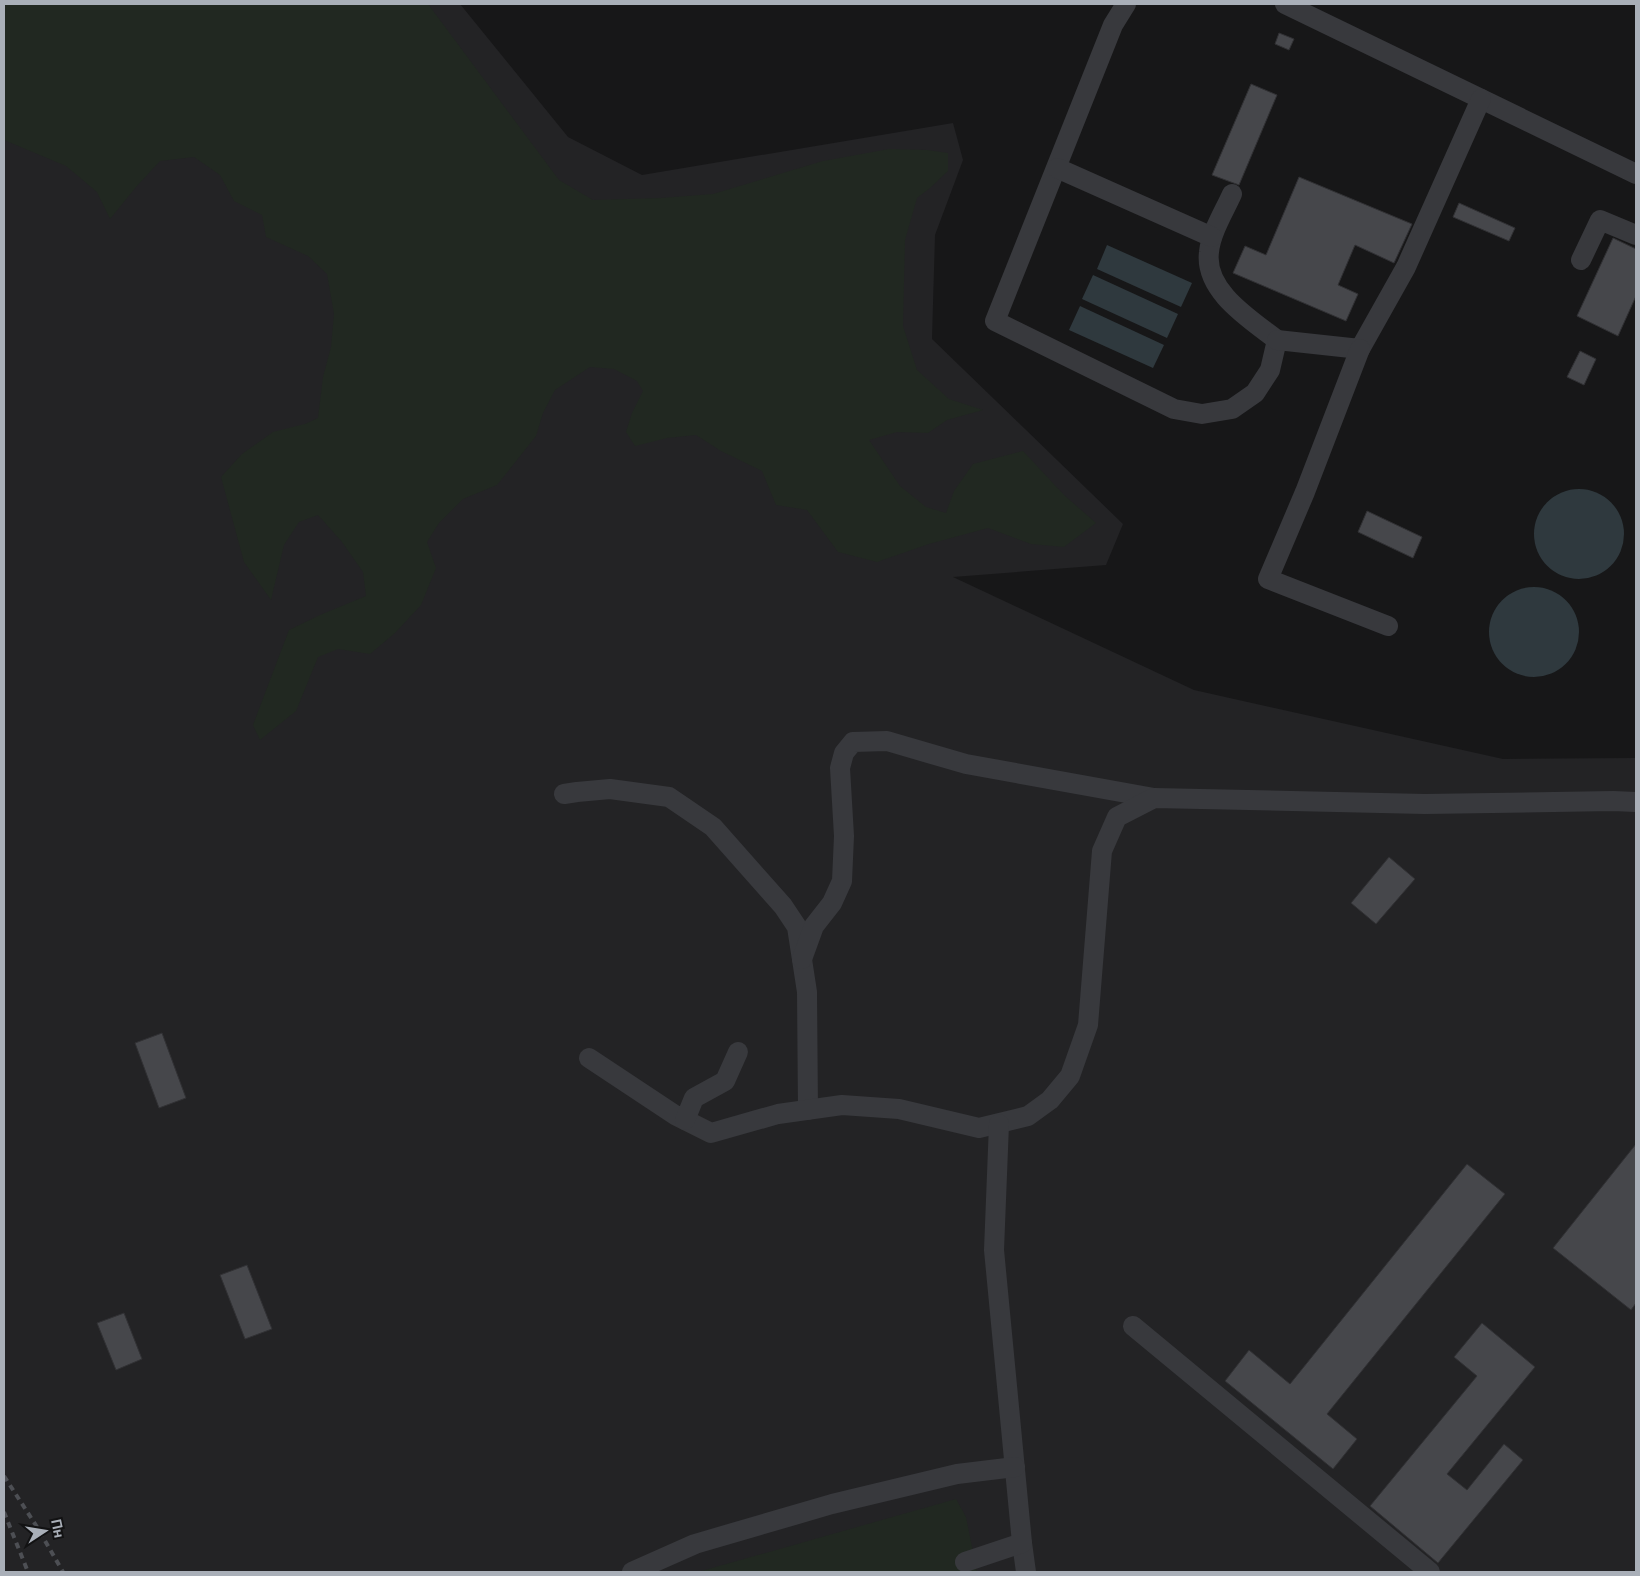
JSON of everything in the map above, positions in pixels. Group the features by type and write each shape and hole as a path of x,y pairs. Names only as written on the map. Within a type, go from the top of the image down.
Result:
{"lane":[{"path":"1126,4 1113,25 994,321 1174,409 1202,414 1232,409 1255,393 1270,370 1277,340"},
{"path":"1286,4 1636,174"},
{"path":"1388,626 1268,579 1305,492 1360,348 1406,267 1481,99"},
{"path":"1057,168 1212,237"},
{"path":"1232,194 1212,237 1209,253 1211,270 1217,286 1230,302 1277,340 1360,348"},
{"path":"1581,260 1600,220 1636,235"},
{"path":"802,959 814,926 832,903 842,881 844,836 840,768 844,753 853,742 887,741 966,764 1154,798 1425,804 1636,802"},
{"path":"564,794 610,789 669,797 713,827 782,906 797,928 807,992 808,1110"},
{"path":"589,1058 675,1115 711,1133 778,1114 842,1105 899,1109 979,1128 1028,1116 1050,1100 1070,1076 1088,1025 1102,852 1117,817 1154,798"},
{"path":"685,1120 694,1098 725,1081 738,1052"},
{"path":"998,1124 994,1250 1026,1572"},
{"path":"1133,1326 1430,1572"},
{"path":"632,1572 695,1544 832,1504 957,1474 1015,1467"},
{"path":"965,1562 1022,1543"}],"shaded area":[{"path":"4,4 460,4 568,137 642,175 953,123 963,160 935,235 932,339 1123,524 1106,565 953,577 1194,690 1503,759 1636,758 1636,1572 4,1572"},
{"path":"4,4 428,4 559,180 593,200 713,194 823,161 889,149 927,150 948,153 948,171 917,198 905,240 903,326 917,370 949,399 983,410 947,420 928,433 897,432 869,440 900,486 926,507 946,513 954,491 973,464 1023,451 1064,495 1096,523 1064,547 1031,544 988,528 929,544 877,562 838,552 807,510 776,505 762,471 721,451 696,435 667,438 635,446 626,432 632,413 643,391 637,381 614,369 590,367 555,390 543,413 536,436 497,485 463,499 439,523 427,542 436,568 421,605 395,633 370,654 338,649 318,657 296,711 260,740 253,725 289,630 366,596 363,572 342,542 318,515 299,522 284,545 271,600 244,562 221,477 242,454 273,432 305,424 318,418 323,377 331,347 334,314 327,274 308,256 266,237 262,215 234,201 220,175 194,157 160,161 110,219 97,192 66,166 4,140"},
{"path":"1107,245 1192,283 1181,307 1097,269"},
{"path":"1093,275 1178,314 1167,338 1082,299"},
{"path":"1080,306 1164,345 1153,368 1069,330"},
{"path":"1579,489 1596,493 1611,502 1620,517 1624,534 1620,551 1611,566 1596,575 1579,579 1562,575 1547,566 1538,551 1534,534 1538,517 1547,502 1562,493"},
{"path":"1534,587 1551,591 1566,600 1575,615 1579,632 1575,649 1566,664 1551,673 1534,677 1517,673 1502,664 1493,649 1489,632 1493,615 1502,600 1517,591"},
{"path":"956,1499 966,1517 977,1572 698,1572"}],"building":[{"path":"1279,33 1294,39 1289,50 1275,44"},
{"path":"1251,84 1277,95 1239,185 1212,175"},
{"path":"1299,177 1412,224 1394,263 1355,245 1338,285 1358,294 1346,321 1233,273 1245,246 1266,255"},
{"path":"1459,203 1515,228 1509,241 1453,217"},
{"path":"1613,238 1636,249 1636,296 1618,336 1577,316"},
{"path":"1580,351 1596,359 1584,385 1567,377"},
{"path":"1367,511 1422,537 1413,558 1358,532"},
{"path":"1389,857 1415,879 1376,924 1351,903"},
{"path":"162,1033 186,1098 159,1108 135,1043"},
{"path":"1636,1144 1636,1303 1631,1310 1553,1248"},
{"path":"1467,1164 1505,1194 1327,1414 1357,1439 1333,1469 1225,1381 1249,1350 1290,1384"},
{"path":"247,1265 272,1329 245,1339 220,1275"},
{"path":"124,1313 142,1359 116,1370 97,1323"},
{"path":"1482,1323 1535,1367 1447,1474 1467,1490 1504,1444 1523,1460 1438,1563 1370,1506 1477,1376 1454,1357"}],"railway":[{"path":"4,1476 63,1572"},
{"path":"4,1512 28,1572"}]}
